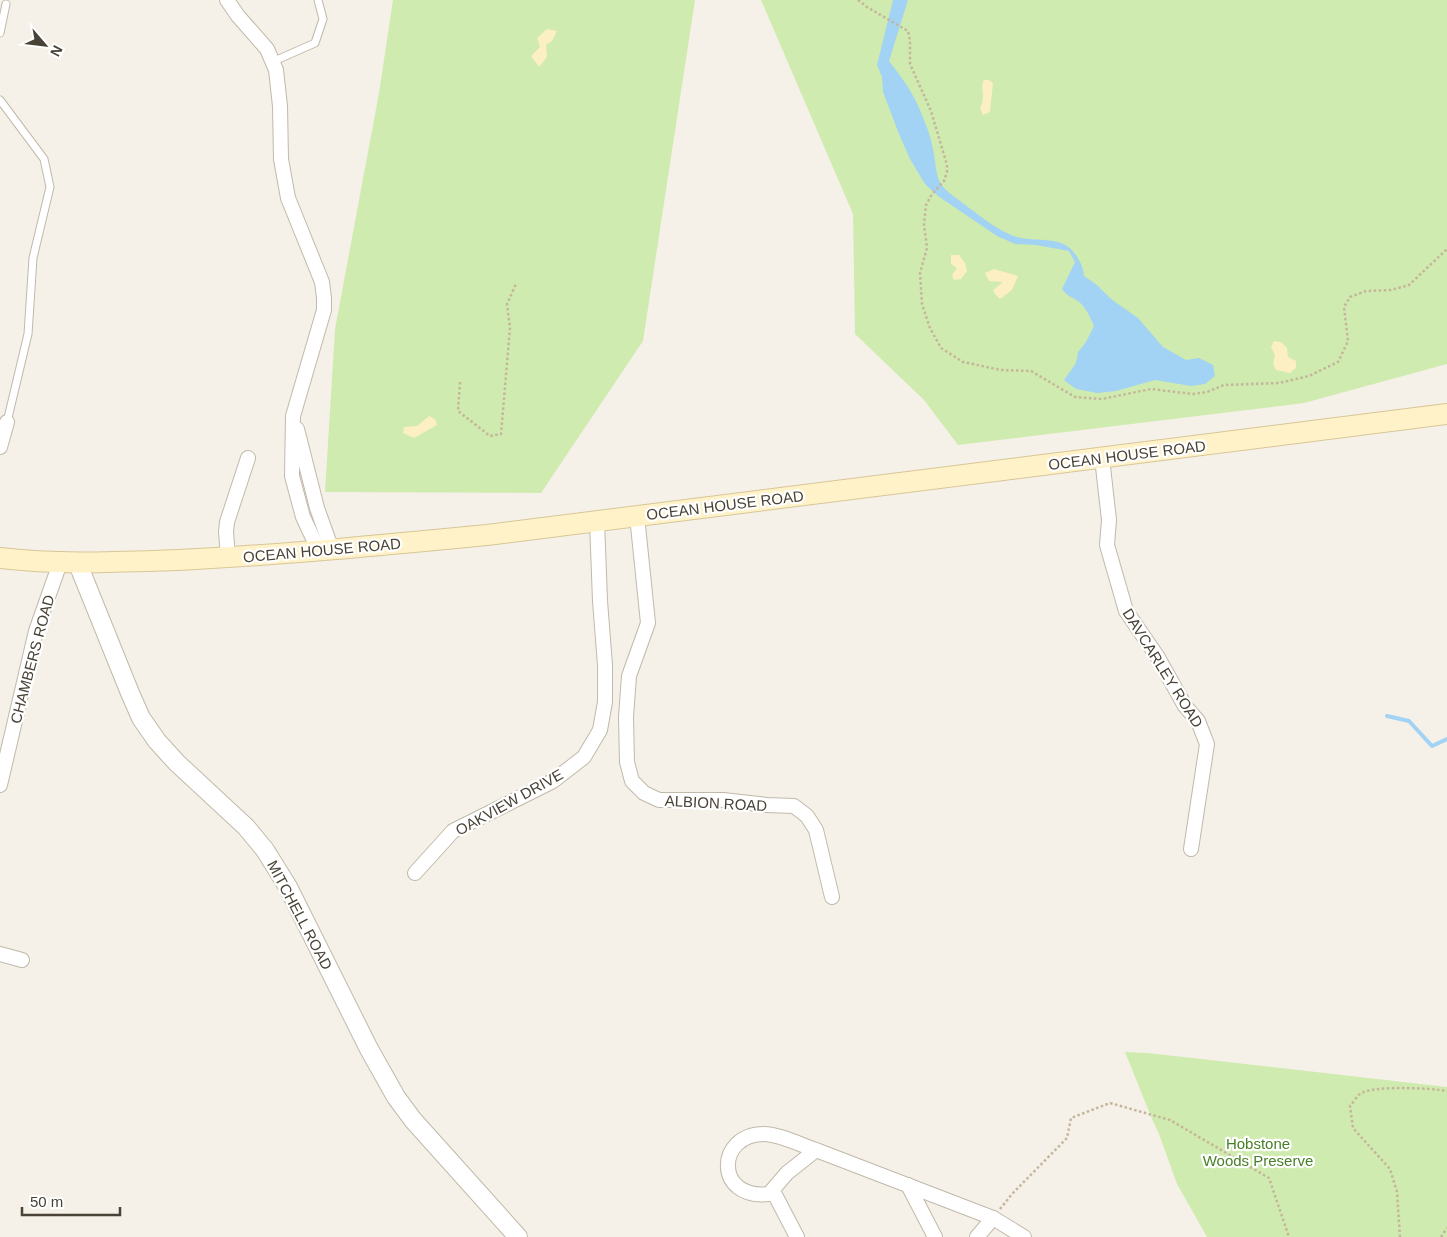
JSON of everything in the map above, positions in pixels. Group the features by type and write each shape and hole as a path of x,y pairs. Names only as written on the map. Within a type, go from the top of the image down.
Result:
{"main road":[{"name":"OCEAN HOUSE ROAD","path":"0,558 69,563 228,557 325,551 487,535 1447,414"}],"street":[{"path":"227,0 238,16 267,49 276,70 280,106 282,159 288,198 322,282 324,310 293,416 318,508 325,551"},
{"path":"0,446 7,422"},
{"path":"228,557 227,522 248,458"},
{"name":"DAVCARLEY ROAD","path":"1102,458 1109,520 1107,545 1126,611 1157,656 1185,706 1198,722 1207,744 1191,849"},
{"name":"ALBION ROAD","path":"637,516 648,623 629,676 626,717 627,762 632,781 644,793 658,800 724,800 794,806 807,816 816,830 832,897"},
{"name":"OAKVIEW DRIVE","path":"415,873 453,831 553,781 584,757 600,730 605,702 605,665 597,521"},
{"name":"CHAMBERS ROAD","path":"0,785 36,631 69,563"},
{"name":"MITCHELL ROAD","path":"69,563 130,694 142,718 157,741 192,778 246,827 265,850 288,887 368,1049 396,1097 412,1120 518,1237"},
{"path":"0,954 22,960"},
{"path":"816,1150 787,1173 769,1194 753,1195 739,1189 734,1184 727,1170 729,1155 742,1141 752,1136 770,1135 816,1150 993,1218 1024,1237"},
{"path":"908,1186 935,1237"},
{"path":"773,1191 798,1237"},
{"path":"977,1237 993,1218"}],"lane":[{"path":"272,62 315,43 322,19 318,0"},
{"path":"0,33 6,4"},
{"path":"0,100 44,159 50,186 33,258 28,334 7,422"}],"path":[{"path":"858,0 867,8 908,31 910,64 931,111 947,172 944,181 932,194 926,205 924,224 927,248 920,273 922,304 930,328 941,348 963,362 1001,370 1030,371 1075,396 1102,399 1151,389 1193,394 1207,392 1224,385 1279,383 1309,376 1338,362 1348,341 1344,307 1350,297 1366,291 1391,290 1409,285 1447,249"},
{"path":"460,382 458,410 490,436 501,434 510,328 507,304 516,284"},
{"path":"1400,1237 1397,1192 1390,1169 1353,1128 1350,1106 1360,1093 1377,1089 1432,1088 1447,1091"},
{"path":"993,1218 1012,1194 1067,1138 1071,1118 1110,1103 1170,1120 1269,1178 1289,1237"},
{"path":"1441,1237 1447,1228"}],"green space":[{"path":"393,0 695,0 643,341 541,493 325,492 335,329 379,93"},
{"path":"761,0 1447,0 1447,364 1304,403 958,445 924,400 855,334 853,214"},
{"name":"Hobstone Woods Preserve","path":"1125,1052 1447,1087 1447,1237 1207,1237 1177,1184 1159,1134"}],"sand":[{"path":"547,29 557,31 552,41 546,45 547,57 539,67 531,56 540,47 537,38"},
{"path":"984,80 989,80 993,83 990,112 983,115 980,108 983,99 982,87"},
{"path":"951,255 959,255 965,263 967,271 961,279 954,280 952,275 957,268 951,264"},
{"path":"994,269 1018,276 1012,290 1000,299 993,290 1003,282 989,281 985,273"},
{"path":"1274,341 1281,342 1287,348 1288,357 1296,361 1296,368 1290,373 1276,370 1273,364 1275,355 1271,347"},
{"path":"429,416 435,419 437,425 414,438 403,433 404,427 417,426"}],"water":[{"path":"893,0 908,0 889,61 909,89 921,111 928,130 938,177 943,187 986,220 1009,234 1025,239 1049,240 1064,244 1070,248 1080,263 1084,276 1097,285 1111,299 1138,318 1163,347 1186,360 1199,358 1213,365 1215,376 1205,384 1191,386 1155,380 1116,391 1097,393 1076,389 1064,380 1076,363 1078,352 1086,342 1094,326 1083,306 1062,289 1075,262 1069,251 1036,245 1015,244 997,236 938,196 925,184 910,159 899,134 883,92 882,77 877,65"}],"waterway":[{"path":"1387,716 1409,721 1432,746 1447,739"}]}
